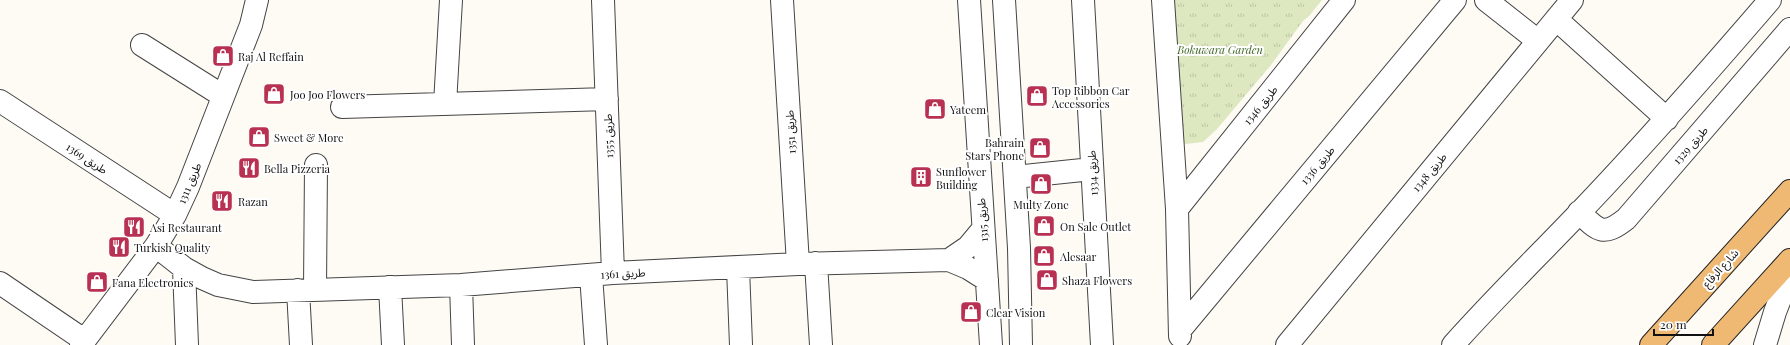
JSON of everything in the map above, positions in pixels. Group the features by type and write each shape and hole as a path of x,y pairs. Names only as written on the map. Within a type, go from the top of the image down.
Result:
{"main road":[{"name":"شارع الرفاع","path":"1651,345 1790,191"},
{"path":"1713,345 1790,260"}],"street":[{"name":"طريق 1311","path":"83,343 156,246 175,215 188,187 251,25 257,0"},
{"path":"445,104 451,0"},
{"name":"طريق 1355","path":"603,0 613,273"},
{"name":"طريق 1351","path":"782,0 807,264 821,345"},
{"name":"طريق 1315","path":"969,0 991,345"},
{"path":"1004,0 1019,248 1021,345"},
{"name":"طريق 1334","path":"1083,0 1102,345"},
{"name":"طريق 1336","path":"1163,0 1177,210 1180,337"},
{"name":"طريق 1346","path":"1177,210 1344,0"},
{"name":"طريق 1336","path":"1180,337 1455,0"},
{"path":"1486,0 1538,41"},
{"name":"طريق 1348","path":"1287,345 1572,0"},
{"path":"1453,345 1493,300 1580,212 1667,119 1770,0"},
{"path":"1556,19 1667,119"},
{"name":"طريق 1329","path":"1580,212 1592,225 1602,230 1614,228 1626,219 1790,29"},
{"path":"142,45 223,96"},
{"path":"342,107 607,99"},
{"name":"طريق 1369","path":"0,101 175,215"},
{"path":"301,345 316,165"},
{"path":"1015,177 1092,169"},
{"path":"948,260 968,247 983,229"},
{"name":"طريق 1361","path":"156,246 184,268 218,284 253,292 461,285 613,273 807,264 948,260 968,268 986,280"},
{"path":"184,268 187,345"},
{"path":"738,268 742,345"},
{"path":"1765,345 1790,273"},
{"path":"591,275 596,345"},
{"path":"0,283 83,343"},
{"path":"461,285 463,345"},
{"path":"390,287 394,345"}],"green space":[{"name":"Bokuwara Garden","path":"1168,0 1322,0 1303,21 1271,65 1217,129 1203,142 1186,144 1177,140"}],"place":[{"name":"Raj Al Reffain","path":"223,56"},
{"name":"Joo Joo Flowers","path":"274,94"},
{"name":"Top Ribbon Car Accessories","path":"1037,96"},
{"name":"Yateem","path":"935,109"},
{"name":"Sweet & More","path":"259,137"},
{"name":"Bahrain Stars Phone","path":"1040,148"},
{"name":"Bella Pizzeria","path":"249,168"},
{"name":"Sunflower Building","path":"921,177"},
{"name":"Multy Zone","path":"1041,184"},
{"name":"Razan","path":"222,201"},
{"name":"On Sale Outlet","path":"1044,226"},
{"name":"Asi Restaurant","path":"134,227"},
{"name":"Turkish Quality","path":"119,247"},
{"name":"Alesaar","path":"1044,256"},
{"name":"Shaza Flowers","path":"1047,280"},
{"name":"Fana Electronics","path":"97,282"},
{"name":"Clear Vision","path":"971,312"}]}
